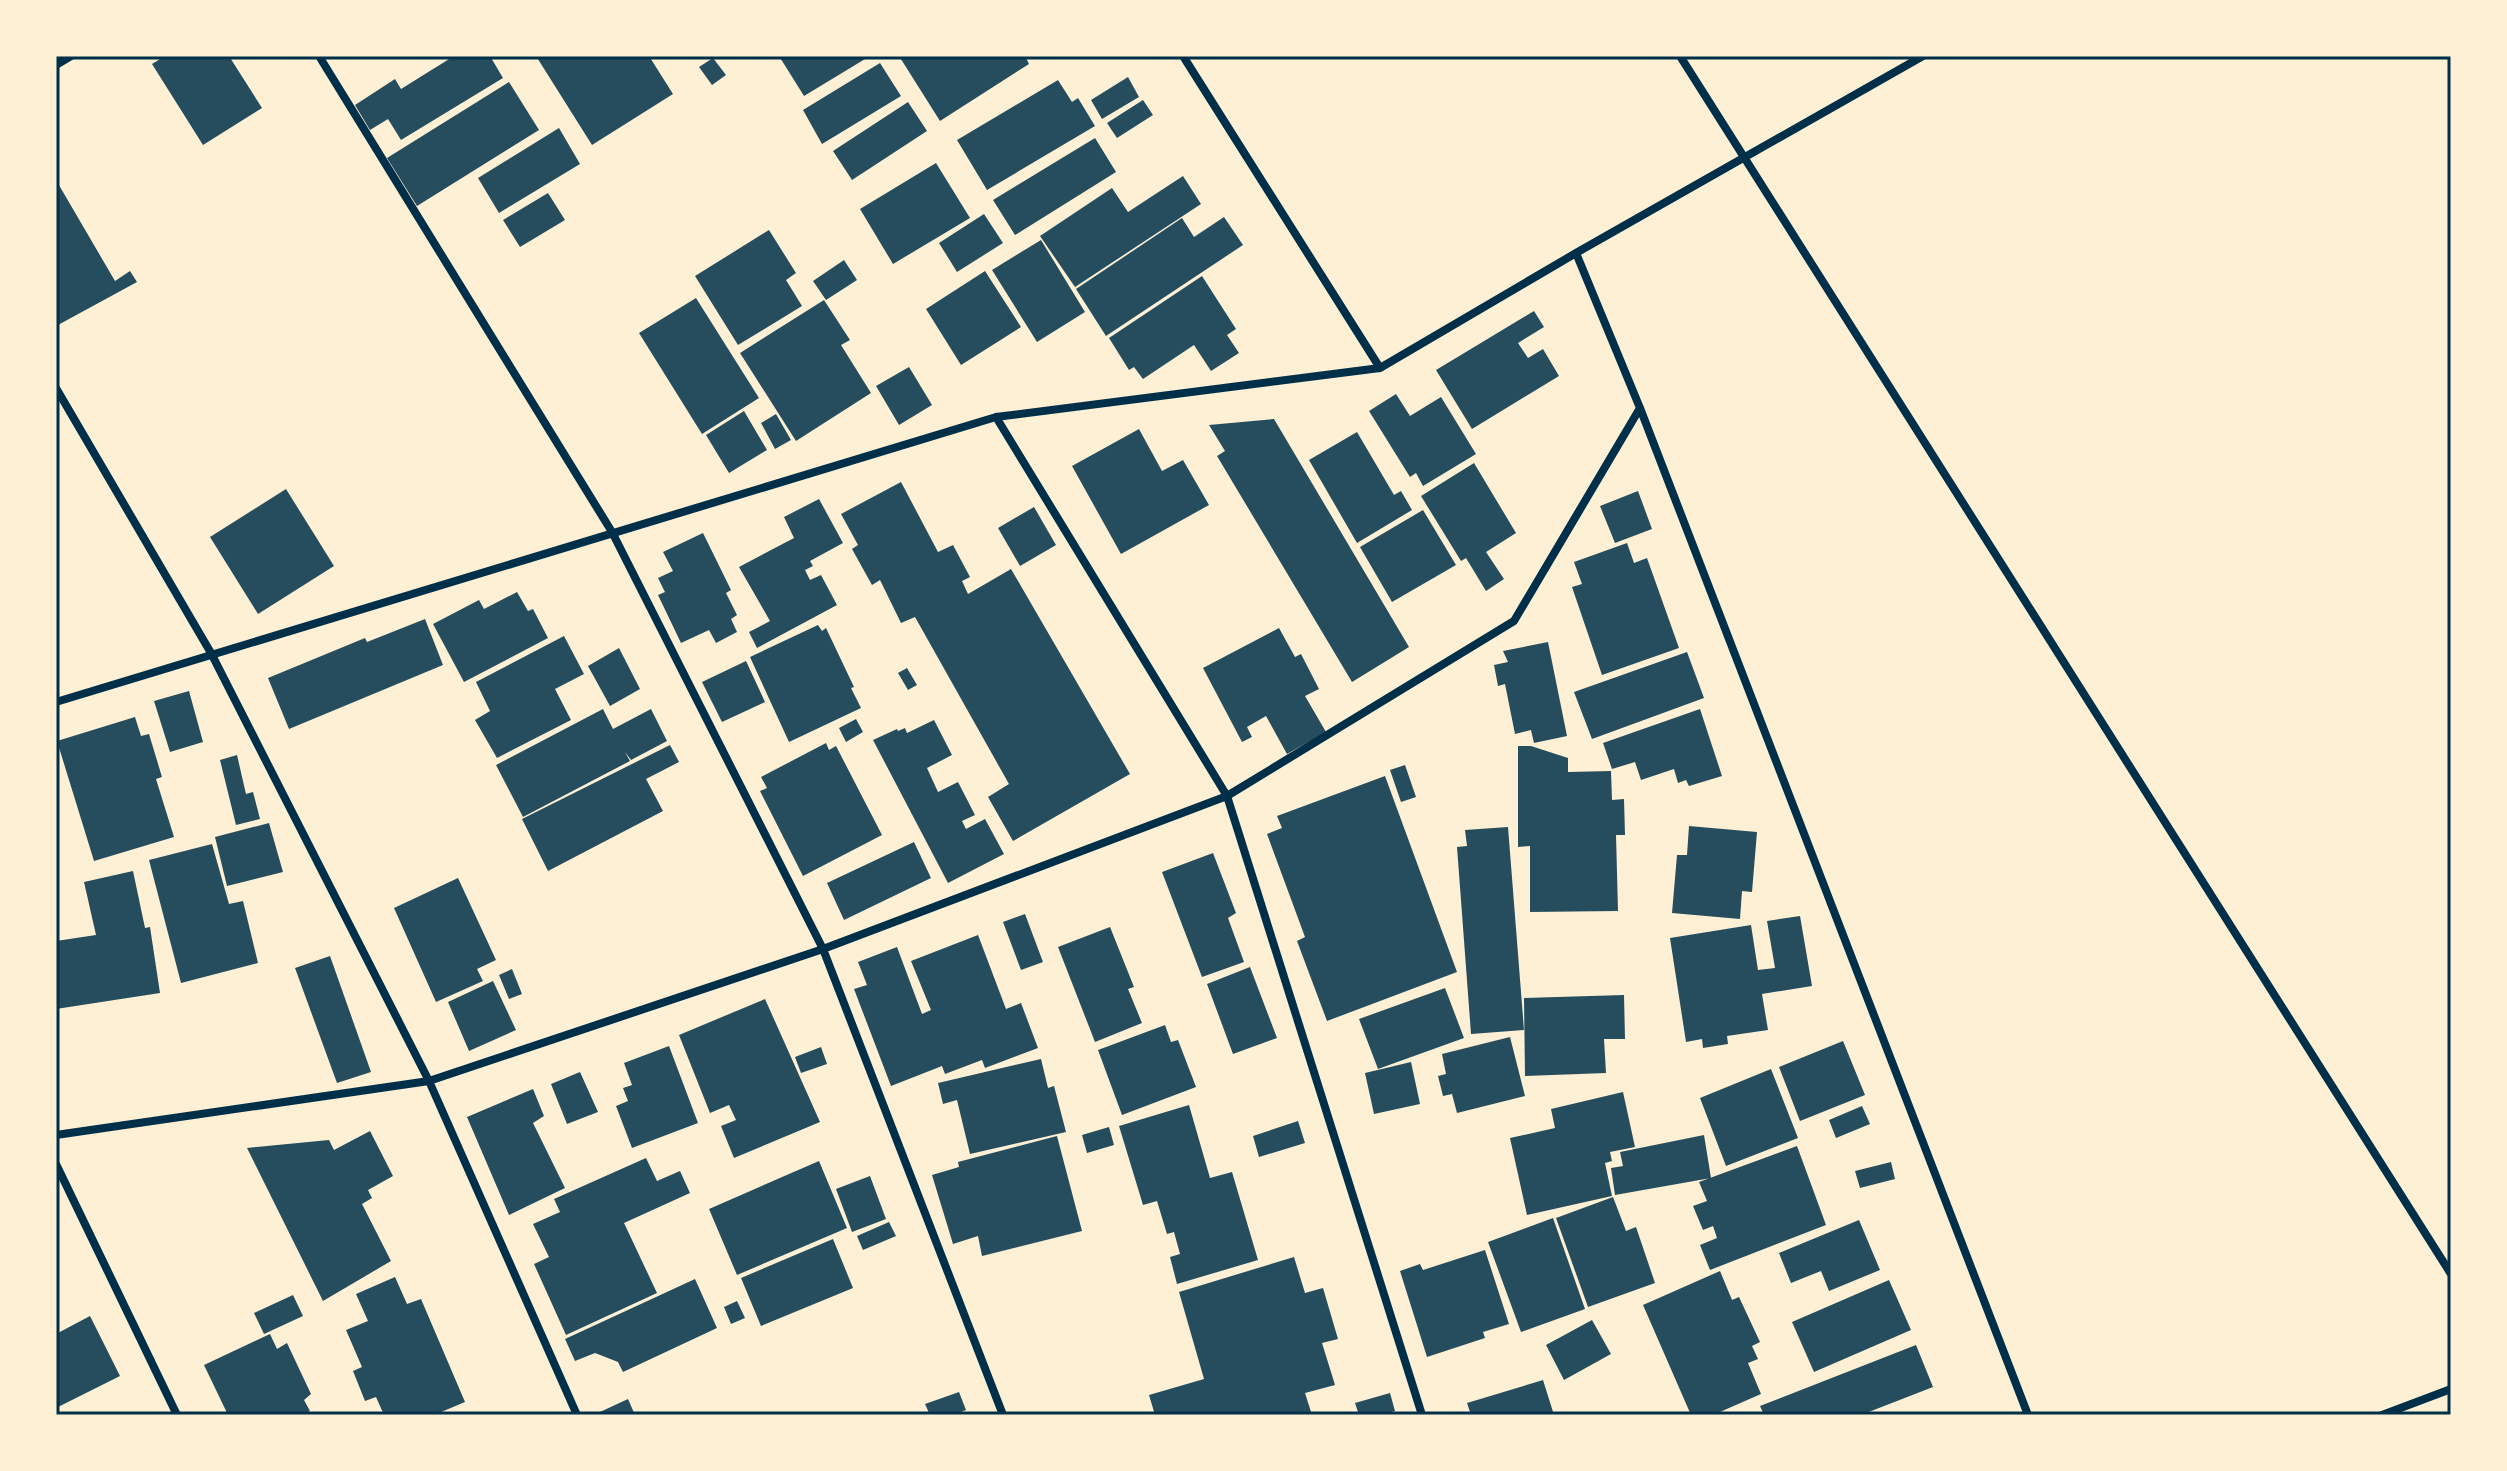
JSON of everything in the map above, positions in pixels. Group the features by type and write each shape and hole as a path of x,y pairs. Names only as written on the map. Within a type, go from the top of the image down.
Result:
{"street":[{"path":"56,65 71,56"},
{"path":"319,56 612,532 823,949 1003,1415"},
{"path":"1183,56 1380,368"},
{"path":"1680,56 2451,1274"},
{"path":"56,702 996,417 1380,368 1923,56"},
{"path":"1576,253 1640,408 2028,1415"},
{"path":"56,388 211,653 429,1081 577,1415"},
{"path":"56,1135 429,1081 823,949 1227,796 1514,621 1640,408"},
{"path":"996,417 1227,796 1422,1415"},
{"path":"56,1164 177,1415"},
{"path":"2382,1415 2451,1389"}],"building":[{"path":"165,56 229,56 262,108 203,145 152,64"},
{"path":"454,56 490,56 503,78 401,140 388,119 370,130 355,105 395,79 401,89"},
{"path":"536,56 649,56 673,94 592,145"},
{"path":"779,56 870,56 804,96"},
{"path":"899,56 1025,56 1029,64 940,121"},
{"path":"713,58 726,75 712,85 699,67"},
{"path":"880,63 901,96 822,144 803,110"},
{"path":"1128,77 1139,97 1102,119 1091,100"},
{"path":"1058,80 1072,102 1078,98 1095,126 987,190 957,140"},
{"path":"509,82 539,130 417,206 387,158"},
{"path":"1143,100 1153,115 1117,138 1107,123"},
{"path":"908,102 927,131 852,180 833,151"},
{"path":"559,128 580,164 499,213 478,178"},
{"path":"1095,138 1116,172 1015,235 993,200"},
{"path":"936,163 970,218 893,264 860,209"},
{"path":"1183,176 1201,204 1075,287 1040,236 1112,188 1128,212"},
{"path":"56,180 115,281 130,271 137,282 58,325 56,321"},
{"path":"548,193 565,220 520,247 503,220"},
{"path":"984,214 1003,243 957,272 939,243"},
{"path":"1224,217 1243,245 1106,336 1076,289 1182,218 1194,237"},
{"path":"769,230 796,273 786,280 802,306 738,345 695,276"},
{"path":"1041,240 1085,312 1037,342 992,270"},
{"path":"844,260 857,280 826,300 813,281"},
{"path":"985,271 1021,327 961,365 926,309"},
{"path":"1202,276 1236,329 1227,335 1239,353 1211,371 1194,345 1143,379 1134,367 1129,370 1109,338"},
{"path":"696,298 759,398 702,434 639,333"},
{"path":"824,300 850,340 841,345 871,393 796,441 740,353"},
{"path":"1534,311 1544,327 1518,343 1528,358 1543,349 1559,376 1472,429 1436,370"},
{"path":"909,367 932,405 899,425 876,386"},
{"path":"1396,394 1410,416 1441,397 1476,454 1423,486 1416,473 1410,477 1369,411"},
{"path":"744,411 767,450 729,473 706,435"},
{"path":"776,414 791,440 775,449 761,423"},
{"path":"1274,419 1409,647 1352,682 1217,456 1225,451 1209,425"},
{"path":"1139,429 1162,471 1183,460 1209,505 1121,554 1072,466"},
{"path":"1357,432 1394,495 1401,491 1412,510 1357,543 1309,460"},
{"path":"1474,463 1516,533 1486,552 1504,579 1486,591 1466,558 1461,561 1421,496"},
{"path":"901,482 938,552 953,545 970,577 962,581 968,594 1011,569 1130,774 1013,841 988,797 1009,784 915,617 901,623 880,580 872,585 852,549 858,545 841,514"},
{"path":"286,489 334,566 258,614 210,537"},
{"path":"1638,491 1652,529 1615,543 1600,506"},
{"path":"819,499 843,543 810,561 813,566 805,570 810,580 821,575 837,605 757,648 749,632 770,621 739,567 794,538 784,517"},
{"path":"1034,507 1056,545 1020,566 998,528"},
{"path":"1423,510 1456,565 1392,602 1360,547"},
{"path":"703,533 731,590 726,593 737,615 731,619 737,632 716,643 709,630 681,643 658,595 665,592 658,578 673,571 663,552"},
{"path":"1627,543 1634,563 1647,558 1679,648 1602,675 1572,587 1582,584 1574,562"},
{"path":"517,592 528,611 533,609 548,638 464,682 433,624 479,600 484,609"},
{"path":"425,619 443,665 289,729 268,678 365,638 367,642"},
{"path":"818,625 822,631 826,628 861,708 789,742 750,657"},
{"path":"1279,628 1295,657 1301,654 1319,689 1305,696 1326,732 1287,754 1266,716 1247,727 1252,737 1242,742 1203,668"},
{"path":"564,636 584,674 555,689 571,720 497,758 475,720 490,711 476,682"},
{"path":"1548,642 1567,736 1534,743 1531,730 1515,734 1505,684 1498,686 1494,665 1508,662 1503,651"},
{"path":"619,648 640,689 610,706 588,666"},
{"path":"1687,652 1704,698 1592,739 1574,692"},
{"path":"746,661 765,702 722,722 702,682"},
{"path":"907,668 917,685 908,690 898,673"},
{"path":"189,691 203,742 170,752 154,701"},
{"path":"603,709 613,729 651,709 667,741 631,760 625,752 630,761 523,817 496,765"},
{"path":"1700,709 1722,776 1689,786 1686,780 1678,783 1674,769 1641,780 1635,762 1612,769 1603,743"},
{"path":"135,717 141,736 149,734 162,777 156,779 174,837 94,861 57,741"},
{"path":"856,719 863,732 846,742 839,728"},
{"path":"934,720 952,755 927,768 938,792 958,782 975,815 962,821 966,829 985,819 1004,854 948,883 873,740 897,729 905,728 907,733"},
{"path":"826,743 829,750 836,746 882,835 803,876 760,791 767,788 761,777"},
{"path":"670,745 679,762 646,779 663,811 548,871 522,819"},
{"path":"1518,746 1531,746 1568,758 1568,772 1611,771 1612,800 1624,799 1625,835 1616,835 1618,911 1530,912 1530,846 1518,847"},
{"path":"237,755 246,794 253,792 260,819 236,825 220,760"},
{"path":"1405,765 1416,797 1401,802 1390,770"},
{"path":"1385,776 1457,972 1327,1021 1297,941 1305,937 1267,834 1282,828 1277,816"},
{"path":"269,823 283,872 227,886 215,837"},
{"path":"1689,826 1757,832 1752,892 1742,891 1740,919 1672,913 1677,855 1687,855"},
{"path":"1508,827 1524,1030 1471,1034 1457,847 1467,846 1465,830"},
{"path":"914,842 931,878 844,920 827,883"},
{"path":"212,844 229,904 243,901 258,963 181,983 149,860"},
{"path":"1213,853 1236,913 1228,918 1244,962 1202,977 1162,872"},
{"path":"133,871 145,928 150,927 160,993 56,1009 56,941 96,935 84,882"},
{"path":"458,878 496,960 477,969 483,981 436,1002 394,908"},
{"path":"1025,914 1043,962 1021,970 1003,922"},
{"path":"1800,916 1812,986 1762,994 1768,1030 1727,1036 1728,1044 1703,1048 1702,1039 1686,1042 1670,938 1751,925 1758,970 1775,968 1767,921"},
{"path":"1110,927 1134,987 1128,989 1142,1023 1095,1042 1058,947"},
{"path":"978,935 1006,1009 1021,1003 1038,1048 985,1068 982,1060 945,1074 942,1066 891,1086 854,989 867,985 858,962 897,947 922,1014 931,1010 911,961"},
{"path":"330,956 371,1072 337,1083 295,968"},
{"path":"1250,967 1277,1038 1233,1054 1207,984"},
{"path":"512,969 522,994 509,999 499,975"},
{"path":"493,981 516,1030 469,1051 448,1002"},
{"path":"1445,988 1464,1038 1378,1069 1359,1019"},
{"path":"1624,995 1625,1039 1604,1039 1606,1073 1525,1076 1524,998"},
{"path":"765,999 820,1122 734,1158 721,1126 736,1120 729,1105 710,1113 679,1035"},
{"path":"1165,1025 1171,1042 1178,1040 1196,1087 1122,1115 1098,1050"},
{"path":"1510,1037 1525,1096 1457,1113 1452,1094 1443,1096 1438,1076 1446,1074 1442,1054"},
{"path":"1843,1041 1865,1095 1800,1121 1779,1067"},
{"path":"669,1046 698,1123 632,1148 616,1106 628,1101 623,1088 632,1085 624,1063"},
{"path":"821,1047 827,1064 801,1073 795,1057"},
{"path":"1041,1059 1048,1088 1054,1086 1066,1132 970,1154 957,1100 943,1104 938,1083"},
{"path":"1411,1062 1420,1104 1374,1114 1365,1073"},
{"path":"1771,1069 1798,1138 1726,1166 1700,1098"},
{"path":"580,1072 598,1112 567,1124 551,1084"},
{"path":"533,1089 544,1116 533,1123 565,1188 509,1215 467,1117"},
{"path":"1623,1092 1635,1147 1610,1152 1612,1161 1605,1163 1612,1196 1527,1215 1510,1138 1555,1128 1551,1109"},
{"path":"1189,1105 1210,1178 1232,1172 1258,1260 1177,1284 1170,1257 1180,1254 1174,1232 1167,1234 1157,1201 1143,1205 1119,1126"},
{"path":"1862,1106 1870,1124 1836,1138 1829,1120"},
{"path":"1298,1121 1305,1143 1259,1157 1253,1136"},
{"path":"1109,1127 1114,1145 1087,1153 1082,1135"},
{"path":"370,1131 393,1176 368,1190 372,1198 362,1204 391,1261 323,1301 247,1148 329,1140 334,1150"},
{"path":"1704,1135 1711,1178 1615,1195 1611,1168 1623,1166 1620,1152"},
{"path":"1057,1136 1082,1231 982,1256 978,1236 953,1244 932,1175 959,1167 958,1162"},
{"path":"1797,1146 1826,1225 1710,1270 1700,1245 1717,1238 1713,1226 1703,1230 1693,1206 1707,1201 1699,1182"},
{"path":"646,1158 657,1181 680,1171 690,1193 624,1223 657,1293 566,1335 534,1264 549,1257 533,1224 560,1212 554,1199"},
{"path":"819,1161 847,1228 737,1275 709,1209"},
{"path":"1891,1162 1895,1179 1860,1188 1855,1171"},
{"path":"870,1176 886,1219 852,1232 836,1189"},
{"path":"1613,1197 1626,1231 1636,1227 1655,1283 1588,1307 1556,1218"},
{"path":"1553,1218 1585,1309 1521,1332 1488,1242"},
{"path":"1859,1220 1880,1270 1829,1291 1821,1271 1791,1283 1779,1253"},
{"path":"889,1222 896,1236 863,1250 857,1236"},
{"path":"833,1239 853,1288 761,1326 741,1278"},
{"path":"1485,1250 1509,1324 1483,1332 1485,1338 1427,1357 1400,1271 1420,1264 1423,1270"},
{"path":"1294,1257 1305,1293 1323,1288 1338,1339 1322,1343 1335,1385 1305,1393 1312,1415 1155,1415 1149,1395 1204,1379 1179,1292"},
{"path":"1720,1271 1732,1300 1739,1297 1760,1342 1752,1346 1758,1359 1748,1363 1761,1394 1713,1415 1691,1415 1643,1305"},
{"path":"395,1277 407,1304 421,1299 465,1402 434,1415 384,1415 376,1397 365,1401 353,1371 362,1367 346,1330 368,1321 356,1294"},
{"path":"695,1279 717,1328 623,1372 618,1362 595,1353 575,1361 565,1339"},
{"path":"1889,1280 1911,1330 1814,1372 1792,1322"},
{"path":"293,1295 303,1316 264,1334 254,1313"},
{"path":"737,1301 745,1318 731,1324 724,1307"},
{"path":"90,1316 120,1376 56,1408 56,1334"},
{"path":"1592,1320 1611,1354 1564,1380 1546,1345"},
{"path":"270,1334 277,1349 287,1343 311,1394 304,1400 310,1411 301,1415 228,1415 204,1365"},
{"path":"1916,1345 1933,1387 1861,1415 1764,1415 1760,1406"},
{"path":"1543,1380 1554,1415 1471,1415 1467,1403"},
{"path":"959,1392 966,1410 953,1415 930,1415 925,1404"},
{"path":"1390,1393 1395,1411 1381,1415 1350,1415 1358,1412 1355,1403"},
{"path":"628,1399 635,1415 601,1415 600,1412"}]}
